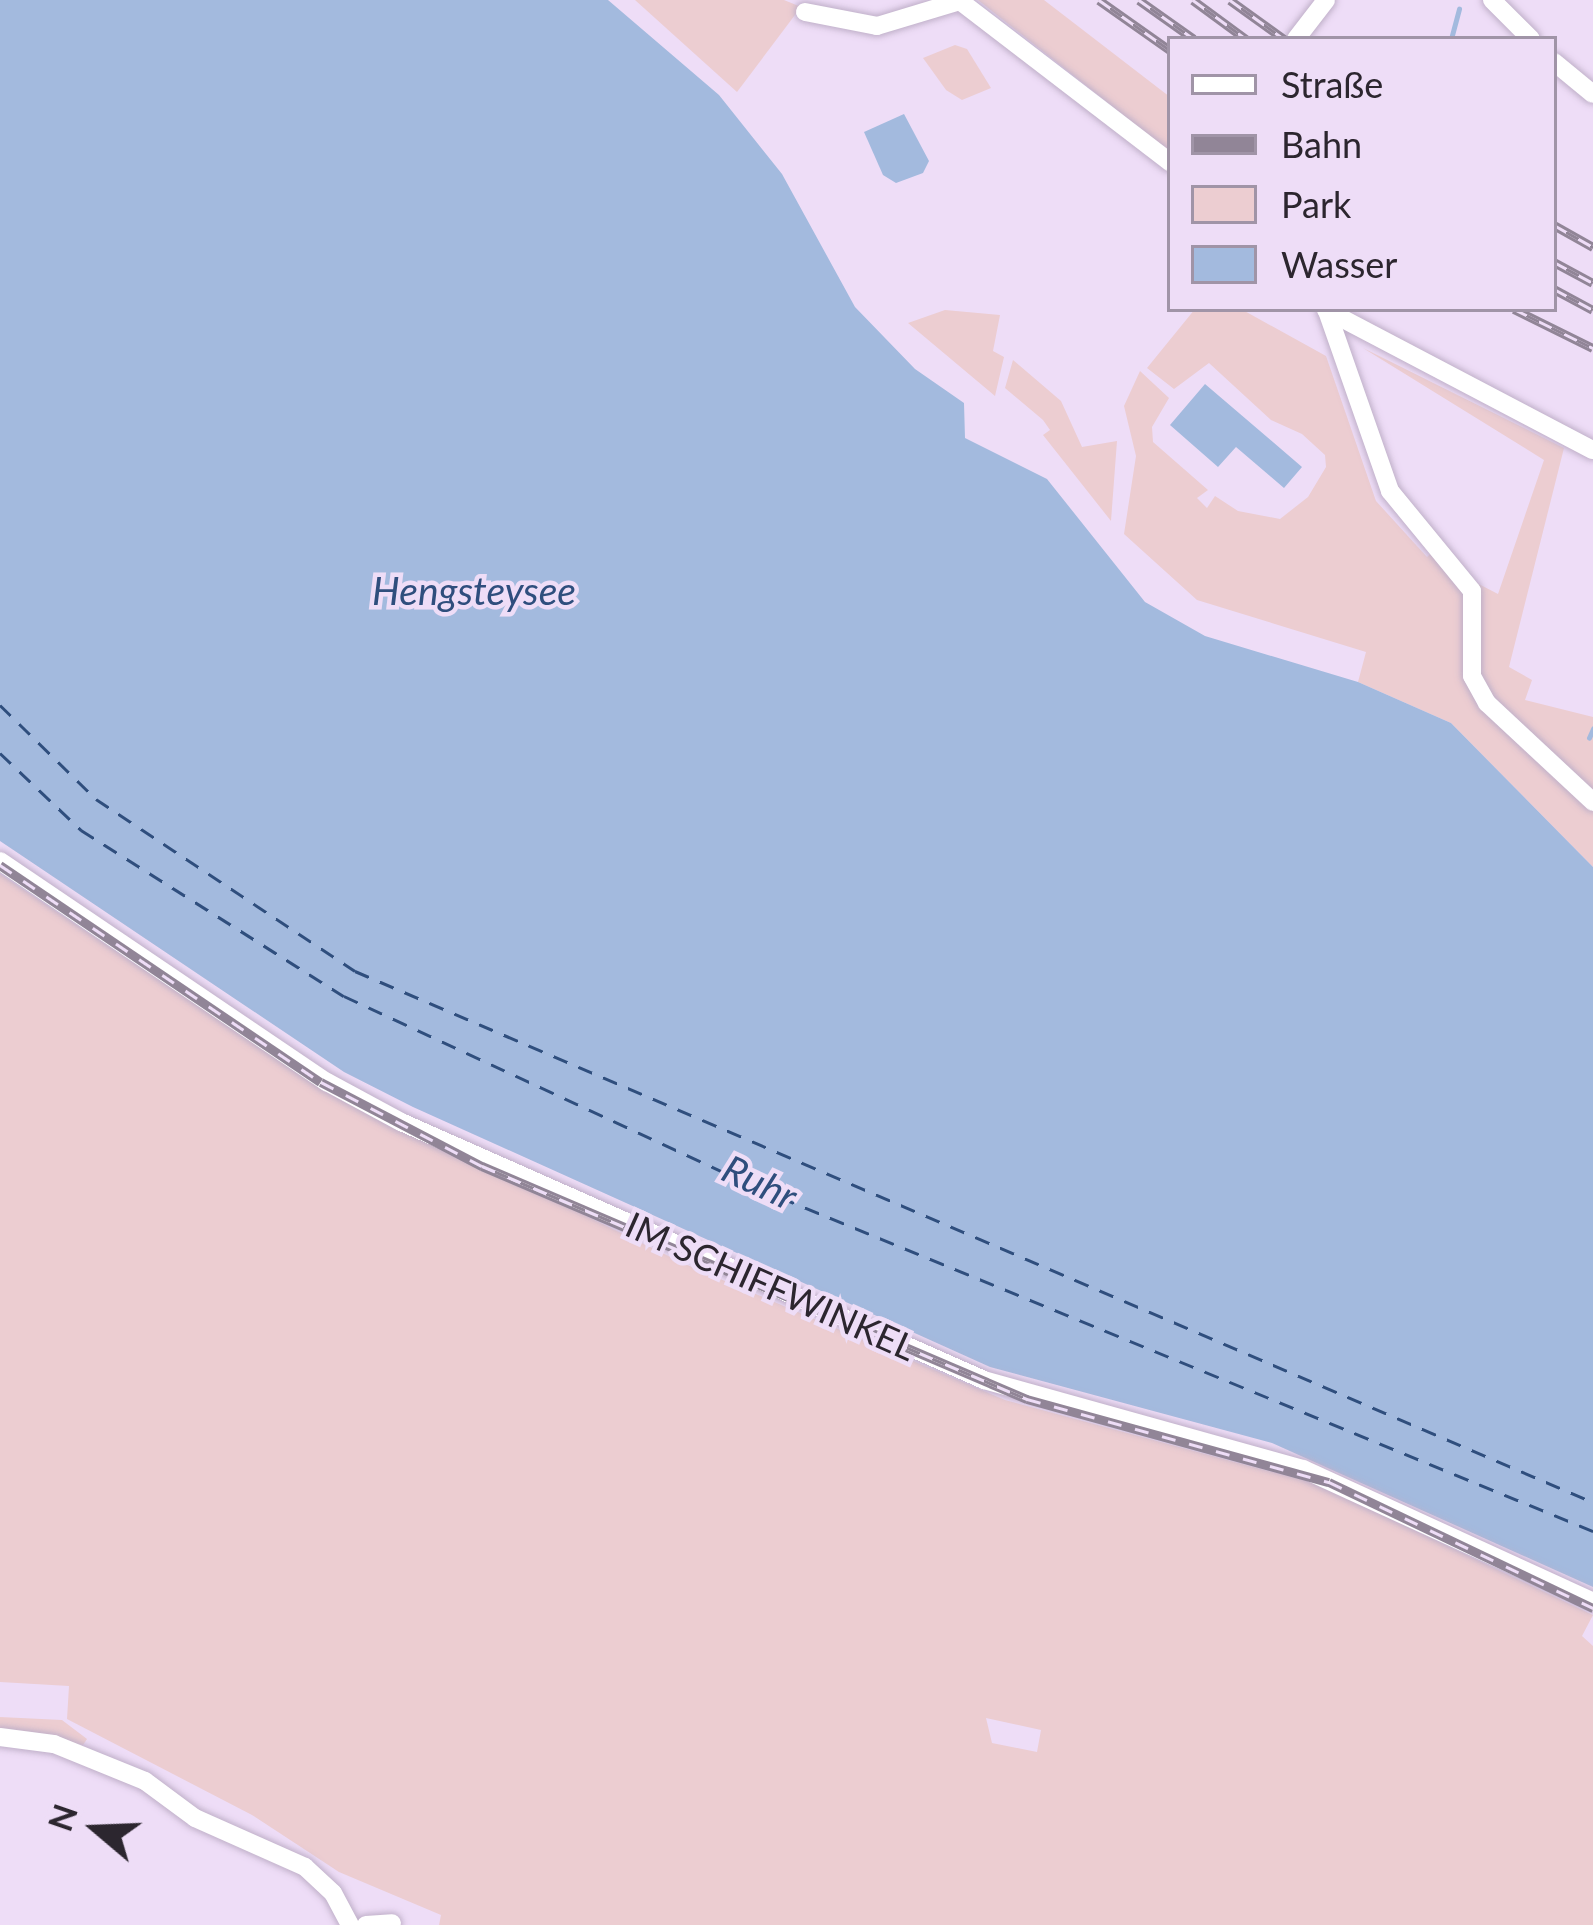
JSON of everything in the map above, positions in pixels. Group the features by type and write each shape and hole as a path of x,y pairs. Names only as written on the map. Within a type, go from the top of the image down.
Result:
{"street":[{"path":"805,12 878,26 960,0 1167,160"},
{"path":"1298,36 1327,0"},
{"path":"1492,0 1528,36"},
{"path":"1557,64 1593,94"},
{"path":"1327,312 1390,491 1472,592 1472,676 1487,703 1593,802"},
{"path":"1330,312 1593,450"},
{"name":"IM SCHIFFWINKEL","path":"0,861 327,1082 401,1122 984,1380 1303,1469 1593,1602"},
{"path":"0,1737 54,1744 145,1780 195,1818 305,1867 333,1893 350,1925"},
{"path":"366,1925 392,1923"}],"green space":[{"path":"635,0 784,0 801,7 737,92"},
{"path":"978,0 1044,0 1167,95 1167,150"},
{"path":"955,45 967,49 991,88 962,100 946,90 923,58"},
{"path":"945,310 1000,315 993,351 1004,357 995,396 908,323"},
{"path":"1193,312 1246,312 1326,356 1376,501 1427,557 1438,547 1467,578 1498,594 1544,460 1363,348 1564,448 1509,667 1532,680 1525,700 1593,717 1593,867 1451,723 1358,682 1366,652 1197,600 1124,534 1136,456 1124,406 1140,371 1169,398 1152,427 1153,442 1208,490 1197,498 1207,508 1215,496 1238,511 1280,519 1308,497 1326,467 1325,455 1302,434 1271,420 1209,363 1174,389 1147,368"},
{"path":"1013,360 1061,401 1082,447 1117,441 1111,521 1043,435 1050,430 1043,420 1005,388"},
{"path":"0,874 317,1085 685,1264 1005,1400 1317,1484 1593,1615 1582,1636 1593,1646 1593,1925 439,1925 441,1915 339,1872 252,1815 67,1719 69,1686 0,1682","holes":["986,1718 1041,1730 1037,1752 992,1743"]},
{"path":"0,1717 62,1720 87,1739 83,1745 0,1731"}],"water":[{"name":"Hengsteysee","path":"0,0 608,0 719,95 782,174 855,307 915,369 964,403 965,438 1047,479 1145,602 1205,636 1358,682 1451,723 1593,867 1593,1587 1272,1443 990,1367 413,1107 344,1072 0,841"},
{"path":"904,114 929,161 923,173 896,183 883,175 864,132"},
{"path":"1205,384 1302,467 1284,488 1236,447 1218,467 1170,425"}],"waterway":[{"path":"1452,36 1459,9"},
{"path":"1589,738 1593,729"}],"ferry route":[{"path":"0,705 96,799 355,971 1593,1502"},
{"path":"0,753 81,830 344,996 755,1187 1593,1531"}],"railway":[{"path":"1099,0 1167,48"},
{"path":"1139,0 1190,36"},
{"path":"1193,0 1242,36"},
{"path":"1230,0 1280,36"},
{"path":"1557,227 1593,247"},
{"path":"1557,264 1593,283"},
{"path":"1557,291 1593,310"},
{"path":"1520,312 1593,348"},
{"path":"0,865 321,1082 482,1166 1027,1399 1329,1482 1593,1608"}],"water label":[{"name":"Ruhr","path":"760,1182"}]}
